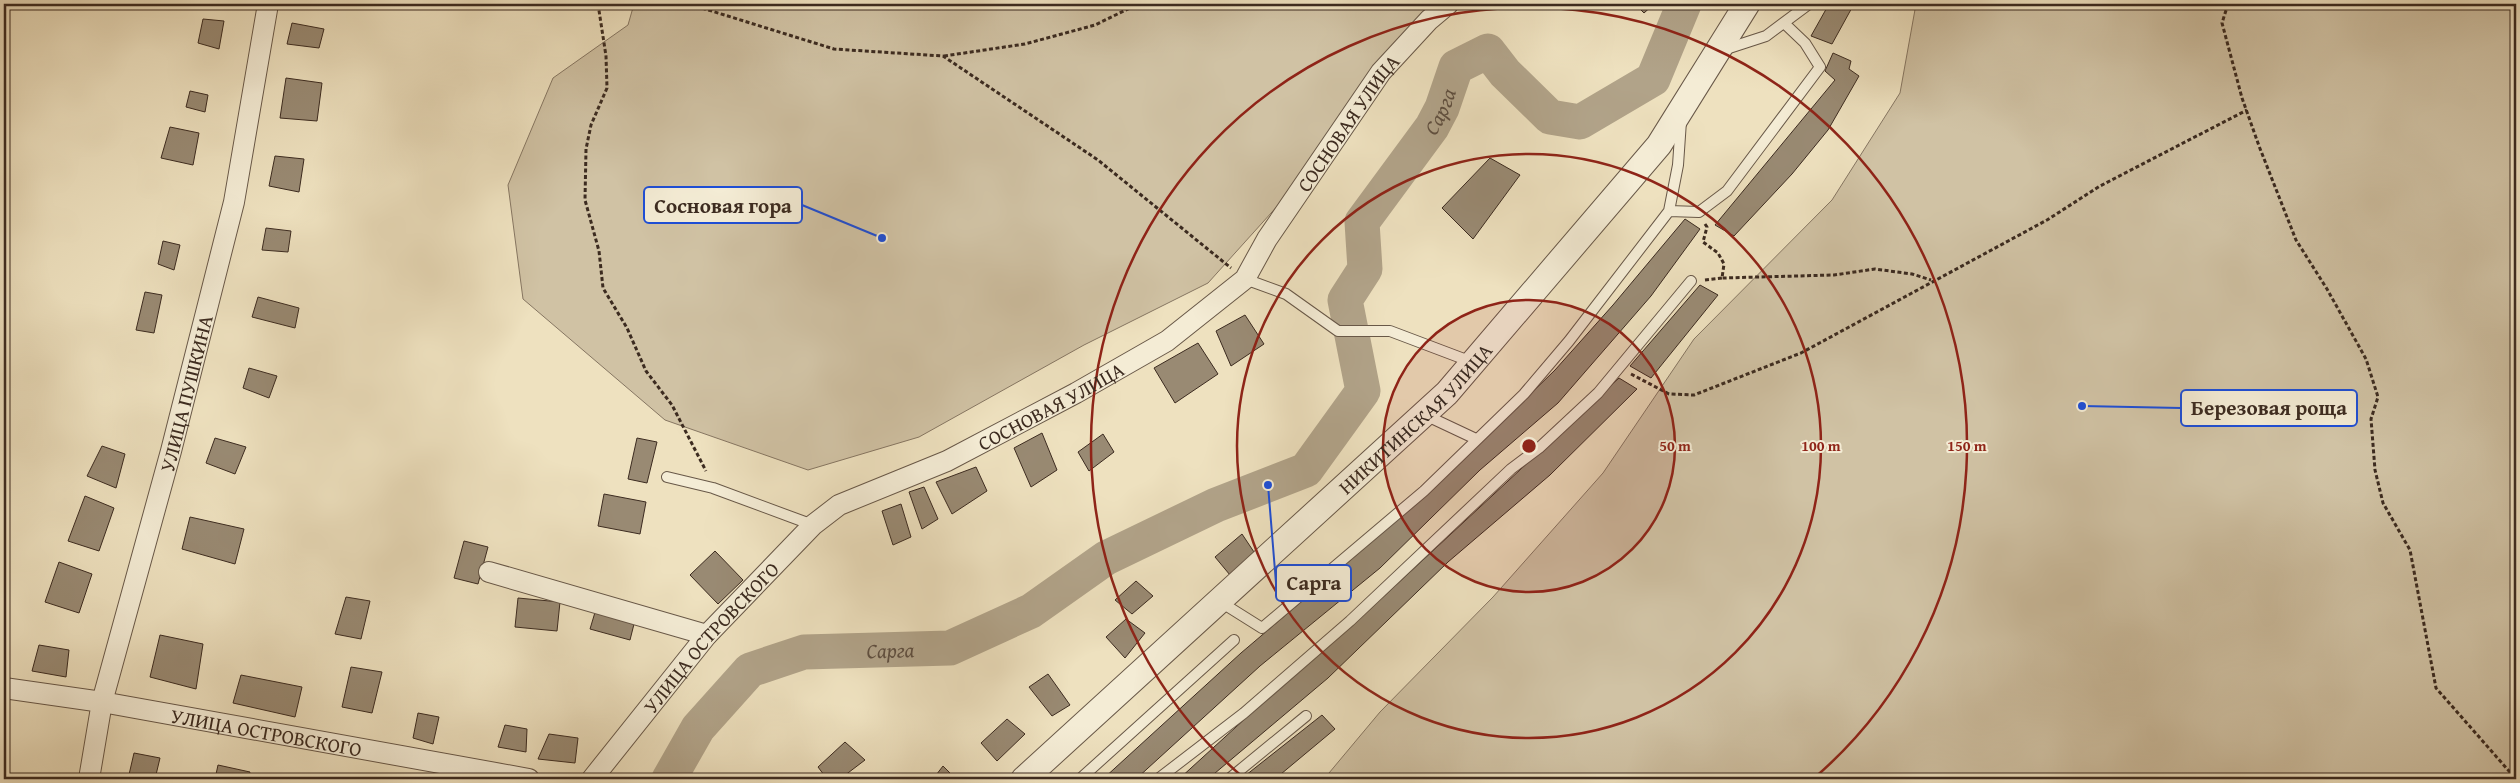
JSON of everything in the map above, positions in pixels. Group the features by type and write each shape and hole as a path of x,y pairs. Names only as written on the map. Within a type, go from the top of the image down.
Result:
{"street":[{"name":"УЛИЦА ПУШКИНА","path":"89,779 102,702 171,451 234,202 268,4"},
{"name":"СОСНОВАЯ УЛИЦА","path":"840,505 946,461 1076,393 1167,341 1245,280 1267,239 1381,72 1429,20 1448,4"},
{"name":"НИКИТИНСКАЯ УЛИЦА","path":"1024,779 1447,393 1659,145 1747,4"},
{"name":"УЛИЦА ОСТРОВСКОГО","path":"592,779 707,635 813,525 840,505"},
{"path":"489,572 707,635"},
{"name":"УЛИЦА ОСТРОВСКОГО","path":"4,688 102,702 455,773 529,779"}],"lane":[{"path":"1717,52 1766,36 1809,4"},
{"path":"1670,211 1699,212 1727,191 1820,67 1805,44 1784,23"},
{"path":"1219,600 1262,628 1424,491 1524,394 1569,341 1670,211 1678,165 1682,107"},
{"path":"1245,280 1286,294 1338,331 1390,331 1474,362"},
{"path":"1158,779 1244,713 1350,621 1511,469 1539,448 1598,394 1691,281"},
{"path":"1424,415 1476,439"},
{"path":"667,477 713,488 813,525"},
{"path":"1080,779 1234,640"},
{"path":"1229,779 1306,716"}],"path":[{"path":"598,4 606,56 607,88 591,126 586,149 585,200 599,251 603,288 627,328 646,371 672,405 713,488"},
{"path":"697,4 702,8 834,49 943,56 1025,44 1086,28 1138,4"},
{"path":"2228,4 2222,23 2247,110 2296,240 2327,288 2366,359 2378,397 2371,419 2375,470 2383,503 2410,550 2436,688 2516,779"},
{"path":"943,56 1098,160 1245,280"},
{"path":"1619,368 1669,394 1694,395 1801,353 1932,280 2047,220 2100,186 2247,110"},
{"path":"1699,212 1707,227 1703,242 1718,254 1724,264 1722,278 1834,275 1875,269 1912,274 1932,280"},
{"path":"2467,779 2514,775"}],"shaded area":[{"path":"634,4 1439,4 1290,192 1208,283 1084,345 919,437 808,470 665,420 523,299 508,185 553,78 628,25"},
{"path":"1916,4 2516,4 2516,779 1324,779 1380,712 1493,597 1603,473 1694,339 1832,200 1900,93"}],"building":[{"path":"1635,4 1654,4 1644,13"},
{"path":"1829,4 1854,4 1832,44 1811,36"},
{"path":"203,19 224,21 219,49 198,43"},
{"path":"292,23 324,29 319,48 287,44"},
{"path":"1833,53 1851,61 1849,69 1859,76 1828,130 1792,174 1734,236 1715,225 1835,80 1825,71"},
{"path":"286,78 322,83 317,121 280,118"},
{"path":"190,91 208,95 205,112 186,107"},
{"path":"170,127 199,133 193,165 161,158"},
{"path":"275,156 304,159 299,192 269,186"},
{"path":"1490,158 1520,175 1473,239 1442,208"},
{"path":"1685,219 1700,229 1651,296 1558,403 1480,470 1380,568 1260,666 1136,779 1103,779 1241,653 1428,494 1555,370 1613,305"},
{"path":"266,228 291,231 288,252 262,250"},
{"path":"163,241 180,245 174,270 158,264"},
{"path":"1700,285 1718,295 1651,378 1630,366"},
{"path":"145,292 162,295 154,333 136,330"},
{"path":"258,297 299,308 295,328 252,317"},
{"path":"1245,315 1264,344 1231,366 1216,331"},
{"path":"1198,343 1218,374 1175,403 1154,368"},
{"path":"249,368 277,376 269,398 243,388"},
{"path":"1619,378 1637,389 1550,475 1448,562 1328,678 1208,779 1179,779 1259,706 1354,624"},
{"path":"1042,433 1057,470 1031,487 1014,448"},
{"path":"1103,434 1114,452 1089,471 1078,452"},
{"path":"215,438 246,447 235,474 206,463"},
{"path":"637,438 657,442 647,483 628,479"},
{"path":"102,446 125,454 116,488 87,476"},
{"path":"976,467 987,491 952,514 936,482"},
{"path":"924,487 938,519 922,529 909,492"},
{"path":"604,494 646,502 640,534 598,526"},
{"path":"85,496 114,508 99,551 68,541"},
{"path":"901,504 911,537 893,545 882,511"},
{"path":"190,517 244,529 235,564 182,549"},
{"path":"1242,534 1256,555 1230,575 1215,557"},
{"path":"464,541 488,547 478,584 454,578"},
{"path":"715,551 743,580 718,604 690,575"},
{"path":"59,562 92,574 79,613 45,602"},
{"path":"1136,581 1153,596 1132,614 1115,600"},
{"path":"346,597 370,601 361,639 335,634"},
{"path":"518,598 560,602 557,631 515,627"},
{"path":"596,609 635,620 630,640 590,629"},
{"path":"1126,619 1145,633 1125,658 1106,637"},
{"path":"160,635 203,644 196,689 150,677"},
{"path":"39,645 69,650 66,677 32,671"},
{"path":"351,667 382,672 372,713 342,707"},
{"path":"1048,674 1070,705 1052,716 1029,687"},
{"path":"241,675 302,687 295,717 233,703"},
{"path":"418,713 439,717 433,744 413,738"},
{"path":"1322,715 1335,729 1275,779 1241,779"},
{"path":"1007,719 1025,734 997,761 981,743"},
{"path":"505,725 527,729 526,752 498,747"},
{"path":"549,734 578,738 575,763 538,759"},
{"path":"845,742 865,760 840,779 827,779 818,767"},
{"path":"134,753 160,758 155,779 128,779"},
{"path":"218,765 250,772 248,779 215,779"},
{"path":"943,766 956,779 933,779"}],"waterway":[{"name":"Сарга","path":"669,779 698,728 750,670 804,652 950,648 1031,611 1106,558 1216,505 1306,470 1363,391 1345,300 1365,269 1362,222 1432,127 1442,108 1456,67 1488,51 1505,73 1550,117 1580,122 1653,79 1684,4"}],"place":[{"name":"Сосновая гора","path":"882,238"},
{"name":"Березовая роща","path":"2082,406"},
{"name":"Сарга","path":"1268,485"}]}
